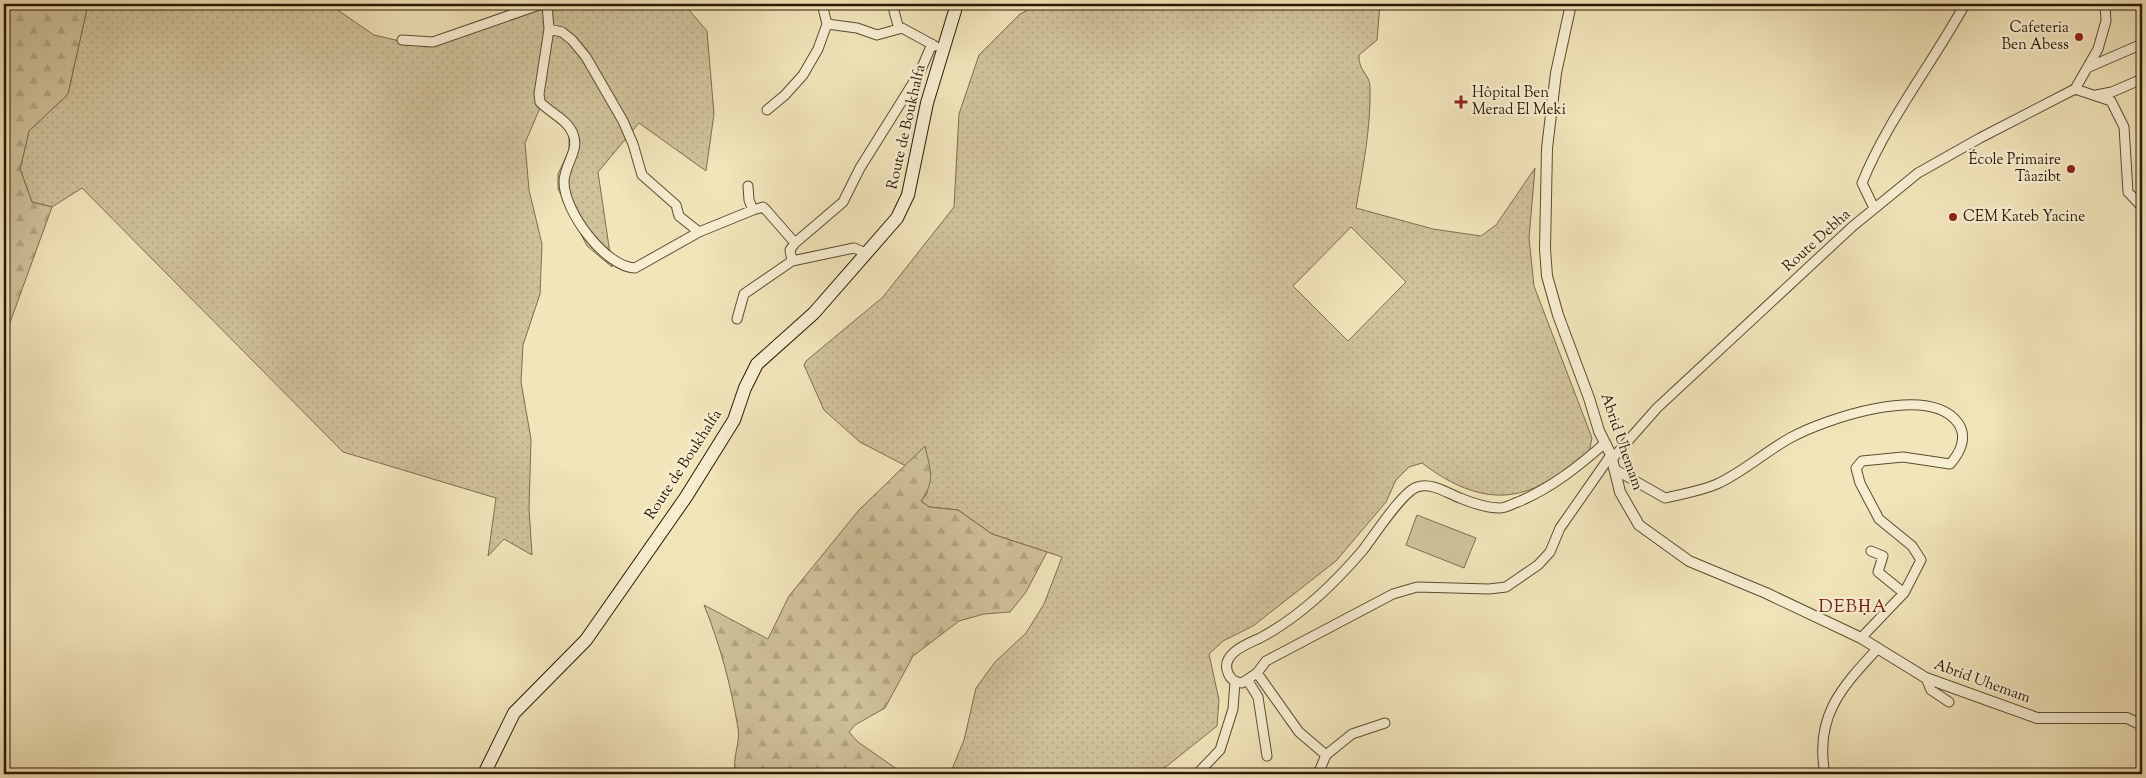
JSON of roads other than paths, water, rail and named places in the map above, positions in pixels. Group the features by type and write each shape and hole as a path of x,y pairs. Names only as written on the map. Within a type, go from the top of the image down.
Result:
{"main road":[{"name":"Route de Boukhalfa","path":"484,774 514,713 586,640 686,497 734,420 745,388 757,364 814,313 897,218 908,195 937,47 958,4"}],"street":[{"path":"402,40 433,42 542,4"},
{"path":"547,4 549,29 539,94 540,102 566,123 574,134 575,147 564,174 564,184 570,206 589,236 605,254 626,268 635,268 699,232 763,207 795,243"},
{"path":"767,110 785,95 803,75 818,49 827,24 822,4"},
{"path":"895,4 894,11 899,29"},
{"name":"Abrid Uhemam","path":"1571,4 1556,72 1547,148 1545,250 1547,276 1558,315 1612,461 1620,492 1639,525 1689,561 1766,593 1861,638 1926,678 2037,718 2127,718 2142,725"},
{"path":"1874,208 1862,183 1875,151 1942,45 1965,4"},
{"path":"2105,4 2106,21 2098,49 2075,89 2110,101 2124,127 2128,192 2142,208"},
{"path":"792,261 790,250 795,243 843,202 860,168 937,47 899,29 878,35 857,28 827,24"},
{"path":"549,29 562,32 572,40 586,57 623,120 633,144 642,175 676,205 679,216 699,232"},
{"path":"2089,67 2142,44"},
{"path":"2094,96 2112,92 2142,79"},
{"name":"Route Debha","path":"1248,681 1257,674 1266,661 1392,594 1417,587 1489,589 1506,587 1538,565 1550,552 1560,528 1612,461 1657,408 1852,226 1918,173 1980,138 2075,89"},
{"path":"748,186 749,200 753,210"},
{"path":"737,319 744,294 792,261 854,248 866,253"},
{"path":"1612,461 1666,498 1717,484 1793,436 1857,413 1898,404 1923,405 1946,413 1958,424 1963,439 1959,454 1950,464 1894,458 1862,461 1856,468 1860,483 1878,519 1912,546 1921,560 1904,593 1861,638"},
{"path":"1197,774 1220,750 1233,709 1235,682 1227,671 1227,664 1231,655 1303,610 1334,581 1362,550 1404,497 1417,487 1434,487 1484,506 1502,508 1552,485 1574,470 1605,443"},
{"path":"1872,551 1883,556 1878,572 1904,593"},
{"path":"1825,774 1821,754 1828,714 1844,685 1878,648"},
{"path":"1257,674 1299,732 1326,755"},
{"path":"1926,678 1931,690 1949,702"},
{"path":"1235,682 1248,681 1258,698 1267,756"},
{"path":"1318,774 1326,755 1352,734 1385,723"}],"place":[{"name":"Cafeteria Ben Abess","path":"2079,37"},
{"name":"Hôpital Ben Merad El Meki","path":"1461,102"},
{"name":"École Primaire Tâazibt","path":"2071,169"},
{"name":"CEM Kateb Yacine","path":"1953,217"}],"district":[{"name":"DEBḤA","path":"1853,608"}]}
